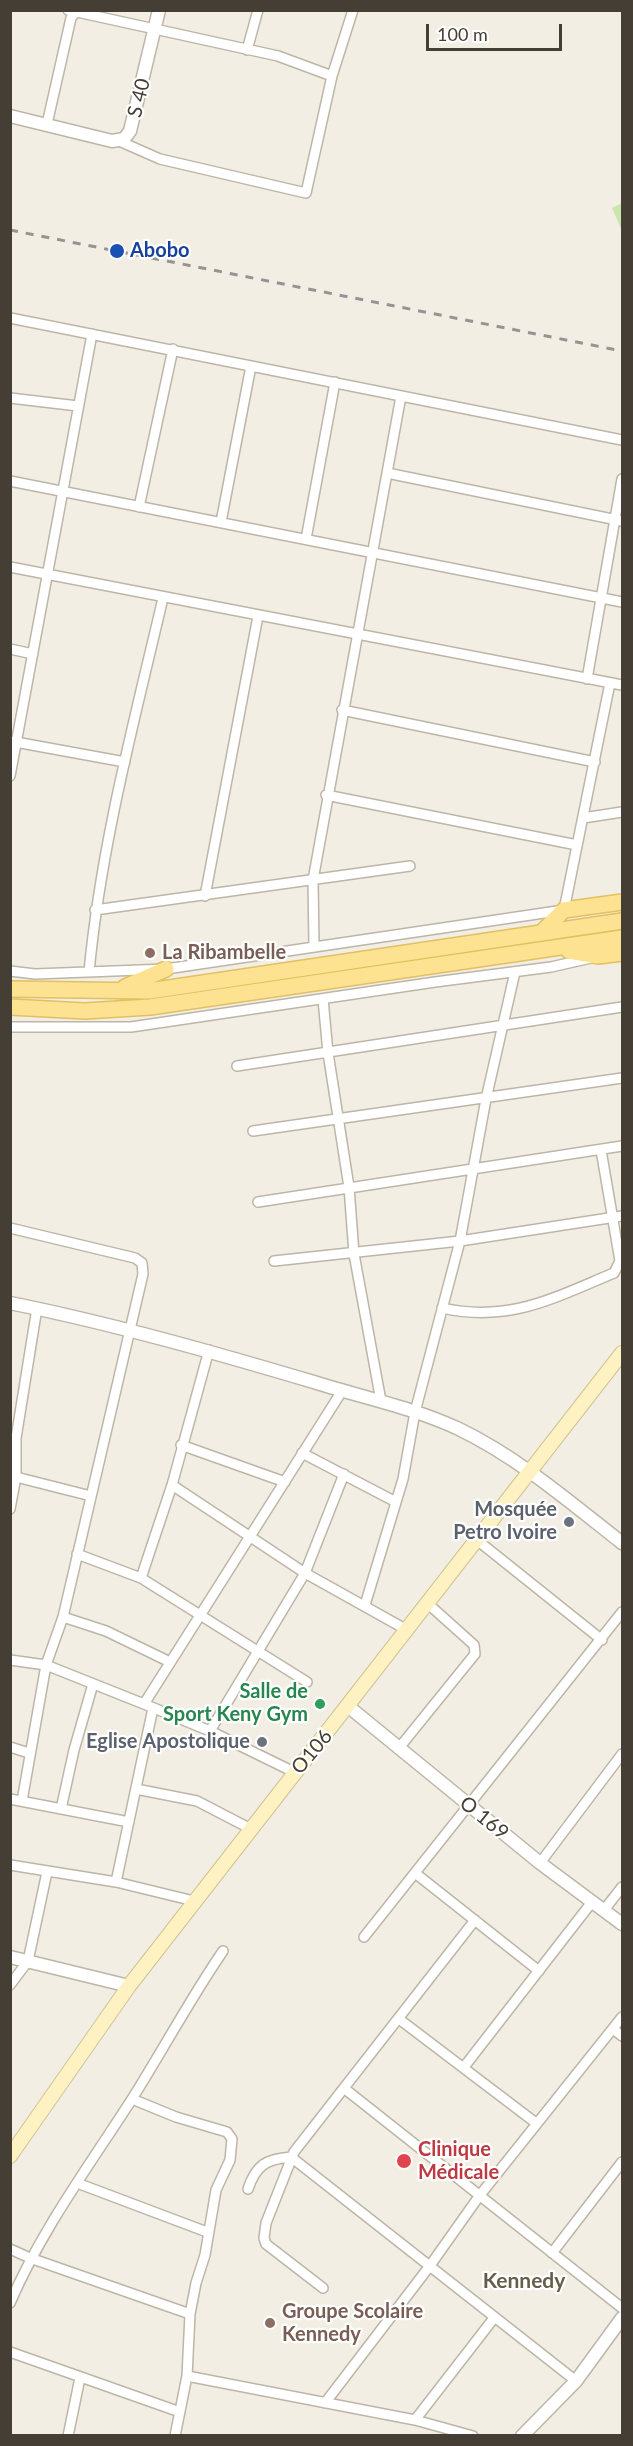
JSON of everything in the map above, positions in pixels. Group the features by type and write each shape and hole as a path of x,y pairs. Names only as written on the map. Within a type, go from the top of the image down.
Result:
{"main road":[{"path":"543,931 564,910 622,902"},
{"path":"10,989 149,991 622,921"},
{"path":"10,1008 85,1011 150,1007 622,938"},
{"path":"560,948 598,956 622,953"},
{"path":"114,991 166,969"},
{"name":"O106","path":"10,2156 129,1986 349,1707 426,1602 622,1353"}],"street":[{"name":"S 40","path":"10,116 119,141 130,131 159,10"},
{"path":"247,50 258,10"},
{"path":"119,141 160,159 306,193 332,76 353,10"},
{"path":"47,124 74,11 292,60 332,76"},
{"path":"10,318 622,440"},
{"path":"10,776 14,741 33,654 92,334"},
{"path":"139,507 173,349"},
{"path":"221,522 252,366"},
{"path":"306,539 335,382"},
{"path":"314,947 313,880 326,795 401,396"},
{"path":"10,398 78,406"},
{"path":"387,473 618,521"},
{"path":"586,679 618,521 622,479"},
{"path":"10,481 622,602"},
{"path":"10,567 622,685"},
{"path":"89,972 95,910 125,762 163,598"},
{"path":"205,896 258,616"},
{"path":"10,649 33,654"},
{"path":"10,971 35,974 166,969 564,910 610,683"},
{"path":"342,710 595,762"},
{"path":"14,741 125,762"},
{"path":"326,795 577,845"},
{"path":"583,818 622,812"},
{"path":"95,910 410,866"},
{"path":"10,1027 131,1027 514,972 598,956"},
{"path":"365,1605 408,1457 415,1412 460,1241 472,1167 514,972"},
{"path":"323,999 328,1053 349,1187 354,1254 381,1401"},
{"path":"237,1066 622,1007"},
{"path":"254,1131 486,1100 622,1078"},
{"path":"258,1202 472,1167 622,1146"},
{"path":"442,1308 461,1312 503,1313 532,1306 614,1273 620,1261 618,1216 601,1149"},
{"path":"274,1261 460,1241 618,1216"},
{"path":"10,1228 135,1258 142,1263 143,1274 63,1617 46,1665 22,1801"},
{"path":"10,1303 209,1350 415,1412 460,1430 530,1472 622,1544"},
{"path":"10,1509 15,1477 13,1437 37,1308"},
{"path":"141,1578 172,1485 209,1350"},
{"path":"116,1882 136,1789 149,1706 170,1662 342,1391"},
{"path":"182,1445 285,1482"},
{"path":"302,1453 396,1502"},
{"path":"210,1731 305,1573 344,1474"},
{"path":"15,1477 91,1496"},
{"path":"172,1485 305,1573 407,1630"},
{"path":"477,1539 602,1640"},
{"path":"77,1554 141,1578 307,1682"},
{"path":"399,1748 475,1654 474,1645 426,1602"},
{"path":"364,1936 622,1612"},
{"path":"63,1617 106,1631 170,1662"},
{"path":"10,1660 46,1665 210,1731 296,1773"},
{"path":"62,1809 74,1750 93,1684"},
{"name":"O 169","path":"349,1707 467,1805 622,1924"},
{"path":"10,1747 29,1753"},
{"path":"540,1863 622,1754"},
{"path":"136,1789 197,1801 251,1829"},
{"path":"10,1798 129,1822"},
{"path":"10,1865 116,1882 194,1901"},
{"path":"10,1985 28,1961 47,1872"},
{"path":"415,1873 539,1971"},
{"path":"604,1910 622,1887"},
{"path":"464,2067 592,1902"},
{"path":"323,2288 266,2244 264,2238 266,2223 291,2157 475,1920"},
{"path":"10,2303 30,2258 223,1951"},
{"path":"10,1958 129,1986"},
{"path":"325,2403 429,2268 480,2195 622,2017"},
{"path":"399,2019 536,2123"},
{"path":"613,2029 622,2036"},
{"path":"345,2089 622,2308"},
{"path":"132,2099 176,2117 227,2132 232,2139 230,2160 216,2190 207,2232 205,2255 190,2314 187,2376 175,2436"},
{"path":"248,2188 259,2166 271,2159 291,2157 429,2268 576,2380"},
{"path":"552,2253 622,2163"},
{"path":"77,2183 207,2232"},
{"path":"10,2249 190,2314"},
{"path":"415,2420 494,2318"},
{"path":"522,2436 576,2380 622,2318"},
{"path":"10,2352 180,2412"},
{"path":"187,2376 415,2420 473,2436"},
{"path":"68,2436 81,2378"}],"green space":[{"path":"622,203 622,231 612,208"}],"railway":[{"path":"10,230 622,351"}],"place":[{"name":"Abobo","path":"117,251"},
{"name":"La Ribambelle","path":"150,953"},
{"name":"Mosquée Petro Ivoire","path":"569,1522"},
{"name":"Salle de Sport Keny Gym","path":"320,1704"},
{"name":"Eglise Apostolique","path":"262,1742"},
{"name":"Clinique Médicale","path":"404,2161"},
{"name":"Groupe Scolaire Kennedy","path":"270,2323"}],"district":[{"name":"Kennedy","path":"524,2281"}]}
